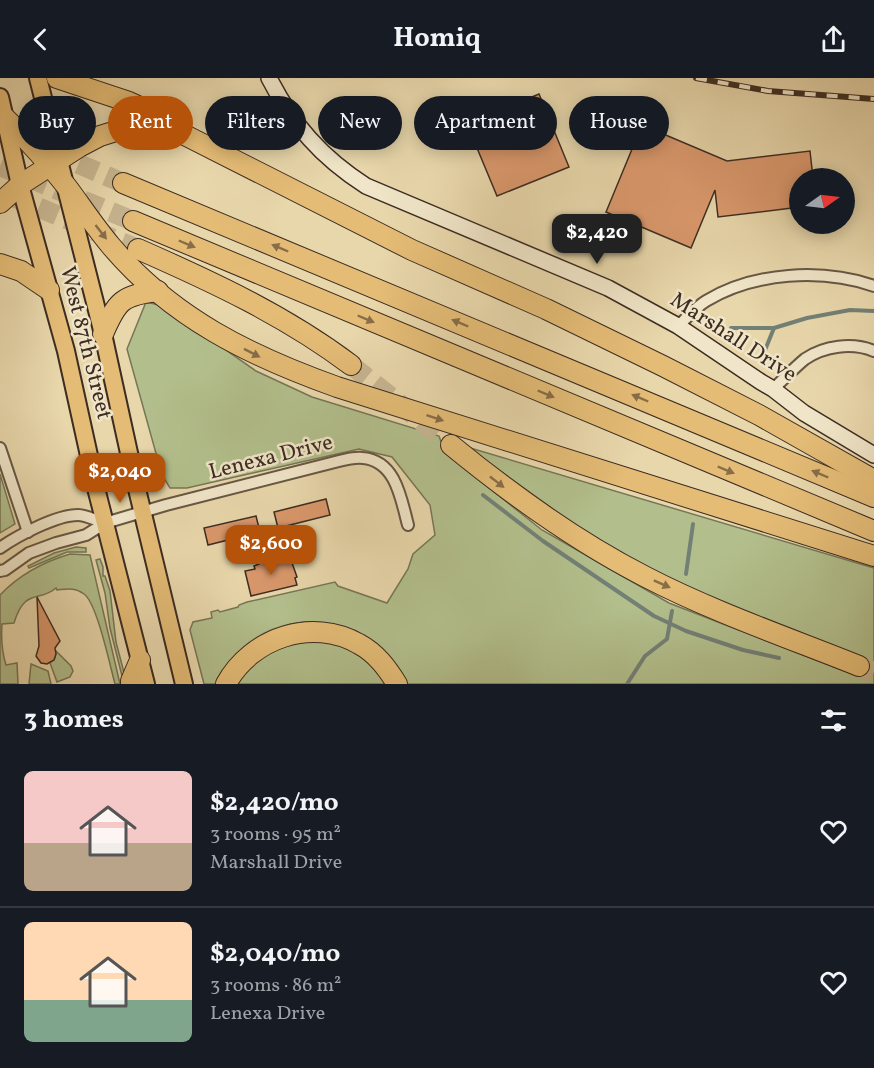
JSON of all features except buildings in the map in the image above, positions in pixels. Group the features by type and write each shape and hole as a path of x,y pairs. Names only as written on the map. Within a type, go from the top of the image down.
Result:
{"highway":[{"path":"57,78 111,96"},
{"path":"2,115 53,163 66,185 112,246 158,291 206,328 260,357 289,369 480,433 874,556"},
{"path":"0,203 20,185 53,163 108,134"},
{"path":"193,139 412,250 546,309 663,366 759,415 874,480"},
{"path":"123,183 874,496"},
{"path":"133,221 874,531"},
{"path":"138,249 247,299 314,339 351,365"},
{"path":"0,264 21,271 49,290"},
{"path":"103,334 113,311 125,298 137,293 158,291"},
{"path":"451,445 532,508 604,554 646,577 710,606 859,666"},
{"path":"226,684 239,665 262,645 289,635 316,632 339,636 360,644 382,662 397,684"},
{"path":"132,684 131,681 140,660"}],"main road":[{"path":"38,78 53,163"},
{"name":"West 87th Street","path":"0,97 2,115 20,185 66,351 105,523 146,684"},
{"name":"West 87th Street","path":"66,185 184,684"}],"street":[{"name":"Marshall Drive","path":"269,78 294,121 315,147 341,170 366,186 608,288 678,326 773,388 804,413 874,455"},
{"path":"678,326 703,302 723,292 769,279 815,276 844,278 874,286"},
{"path":"773,388 806,359 822,351 853,346 874,351"},
{"path":"0,448 28,532"},
{"name":"Lenexa Drive","path":"0,571 29,553 86,535 105,523 339,460 360,457 372,459 389,472 398,485 408,525"},
{"path":"0,548 28,532 78,515 105,523"}],"green space":[{"path":"146,302 163,306 256,371 312,397 439,436 445,453 542,530 669,603 857,676 864,659 706,598 607,548 467,447 874,568 874,684 405,684 350,633 323,623 308,622 279,627 253,640 242,649 218,684 204,684 190,630 193,622 212,618 211,612 218,610 220,612 247,602 335,582 338,586 387,603 408,569 413,554 435,535 430,505 392,457 359,449 187,488 170,488 162,475 127,349"},
{"path":"0,474 15,524 0,533"},
{"path":"76,547 86,548 86,552 67,552 29,568 28,566 54,553"},
{"path":"70,554 90,555 120,684 115,684 94,609 89,600 77,590 57,590 56,588 23,604 14,623 2,624 2,645 6,665 17,663 18,684 0,684 0,595 32,570"},
{"path":"100,559 103,576 105,576 110,591 116,642 127,684 124,684 110,628 105,593 96,560"},
{"path":"324,639 363,654 386,684 238,684 250,663 288,641"},
{"path":"56,651 73,671 70,677 57,682 50,663 55,658"},
{"path":"31,664 48,671 51,684 29,684"}],"waterway":[{"path":"731,328 774,328 807,318 850,310 874,311"},
{"path":"763,355 774,328"},
{"path":"483,495 543,541 654,616 686,631 743,650 779,658"},
{"path":"686,574 693,524"},
{"path":"627,684 645,656 667,639 672,611"}],"tunnel":[{"path":"51,152 123,183"},
{"path":"0,166 133,221"},
{"path":"11,196 138,249"},
{"path":"351,365 451,445"},
{"path":"859,666 874,672"}],"railway":[{"path":"696,78 768,91 874,99"}]}
